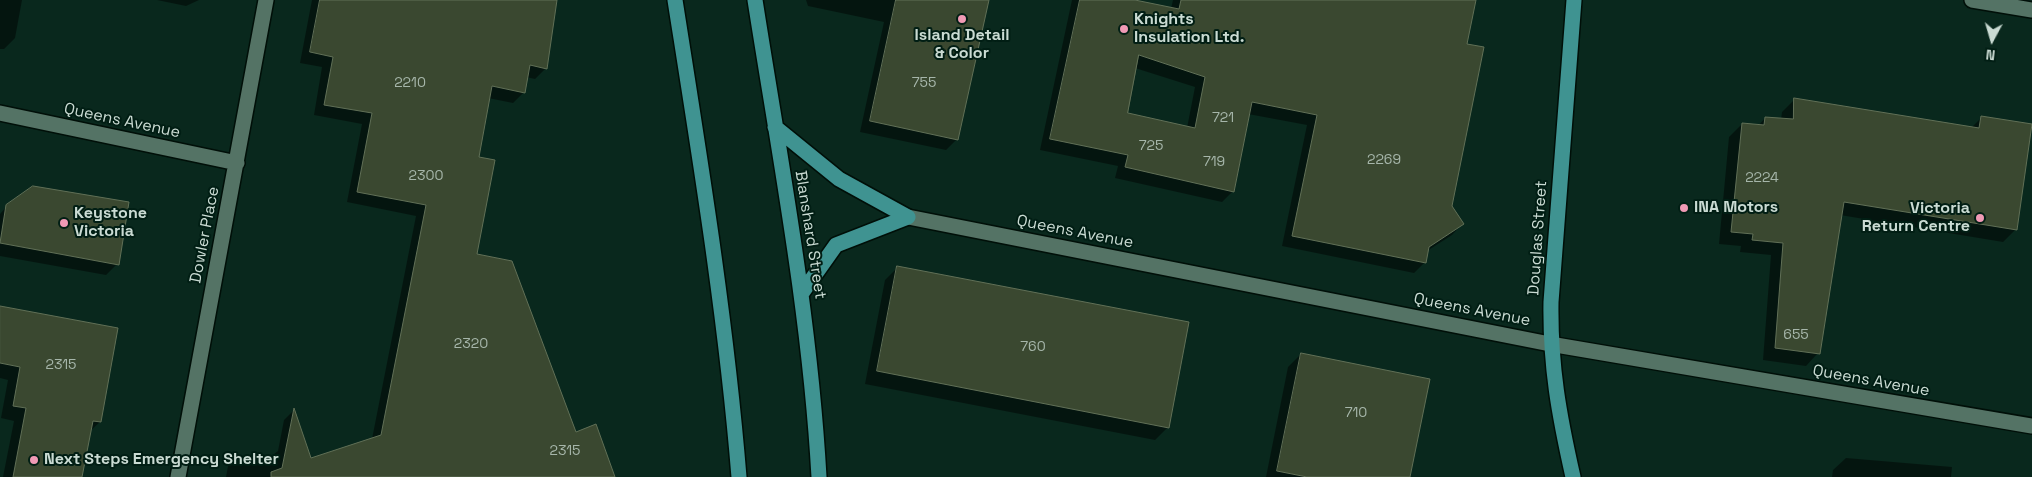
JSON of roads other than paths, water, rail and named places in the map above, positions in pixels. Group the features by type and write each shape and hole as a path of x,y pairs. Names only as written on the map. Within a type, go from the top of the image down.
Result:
{"main road":[{"path":"675,0 718,274 739,477"},
{"name":"Blanshard Street","path":"755,0 802,293 815,412 819,477"},
{"name":"Douglas Street","path":"1574,0 1551,302 1550,344 1557,405 1574,477"},
{"path":"775,127 839,180 908,217"},
{"path":"802,293 836,245 908,217"}],"street":[{"name":"Dowler Place","path":"178,477 266,0"},
{"path":"1972,0 2032,10"},
{"name":"Queens Avenue","path":"0,113 237,163"},
{"name":"Queens Avenue","path":"908,217 1550,344 2032,426"}],"place":[{"name":"Island Detail & Color","path":"962,19"},
{"name":"Knights Insulation Ltd.","path":"1124,29"},
{"name":"INA Motors","path":"1684,208"},
{"name":"Victoria Return Centre","path":"1980,218"},
{"name":"Keystone Victoria","path":"64,223"},
{"name":"Next Steps Emergency Shelter","path":"34,460"}]}
